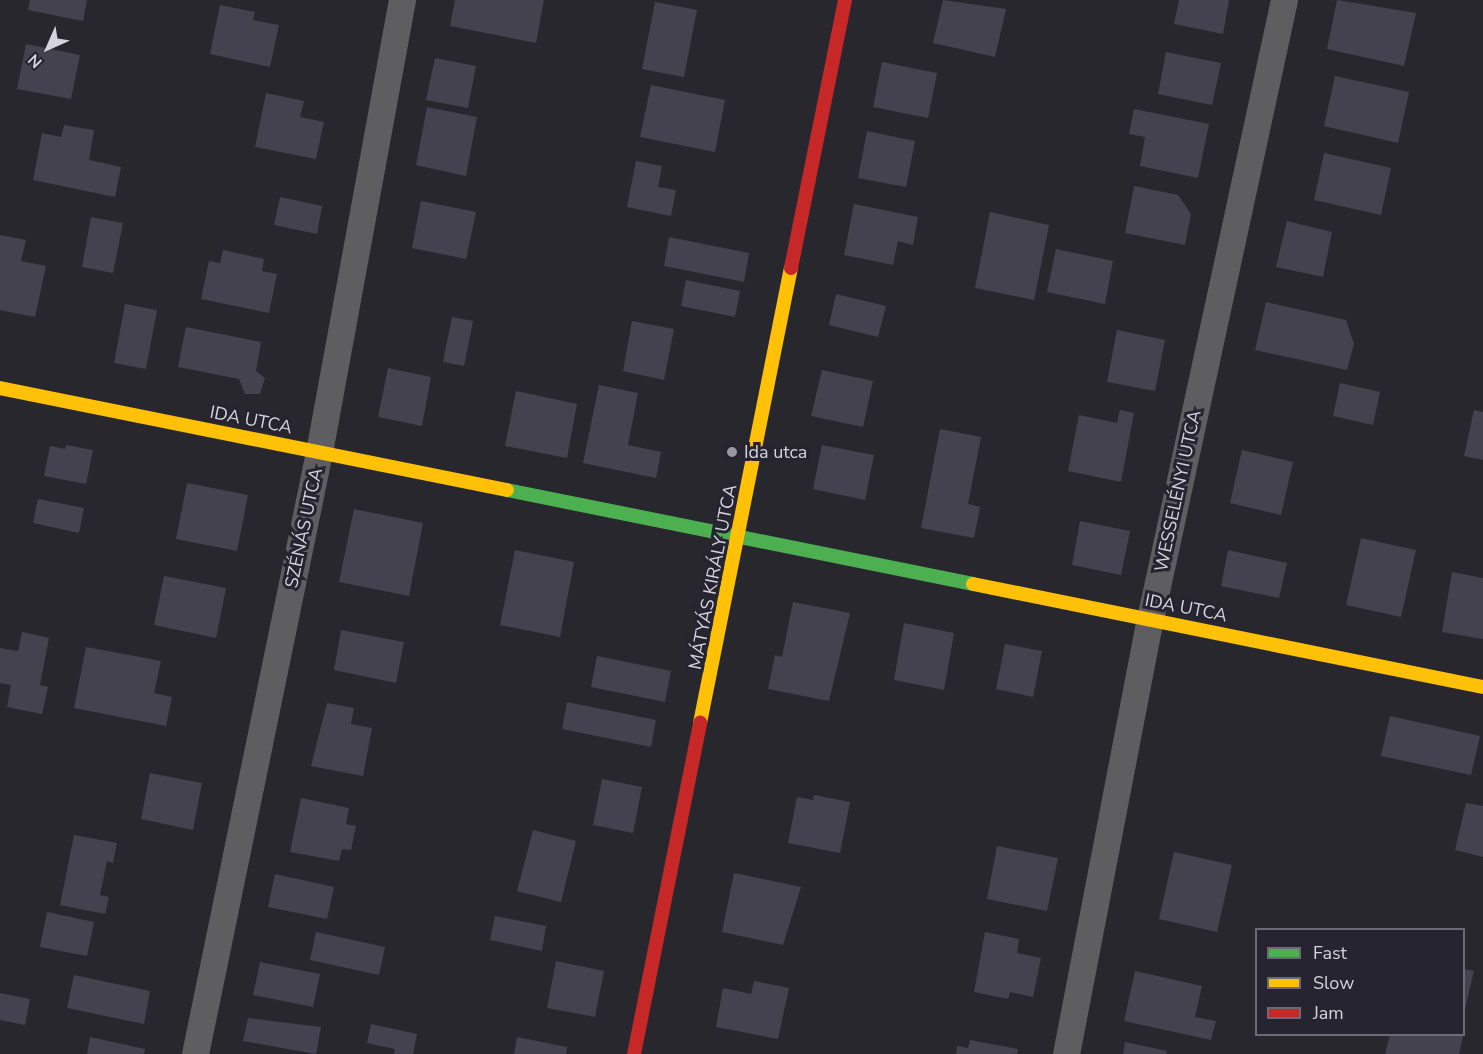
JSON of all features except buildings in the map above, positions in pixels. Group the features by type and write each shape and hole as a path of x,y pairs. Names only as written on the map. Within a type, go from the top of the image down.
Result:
{"street":[{"name":"SZÉNÁS UTCA","path":"195,1054 319,452 402,0"},
{"name":"MÁTYÁS KIRÁLY UTCA","path":"634,1054 740,537 845,0"},
{"name":"WESSELÉNYI UTCA","path":"1066,1054 1150,620 1284,0"},
{"name":"IDA UTCA","path":"0,388 1483,687"}],"traffic: fast":[{"path":"507,490 973,584"}],"traffic: slow":[{"path":"700,723 791,268"},
{"path":"0,388 507,490"},
{"path":"973,584 1483,687"}],"traffic: jam":[{"path":"791,268 845,0"},
{"path":"634,1054 700,723"}],"place":[{"name":"Ida utca","path":"732,452"}]}
